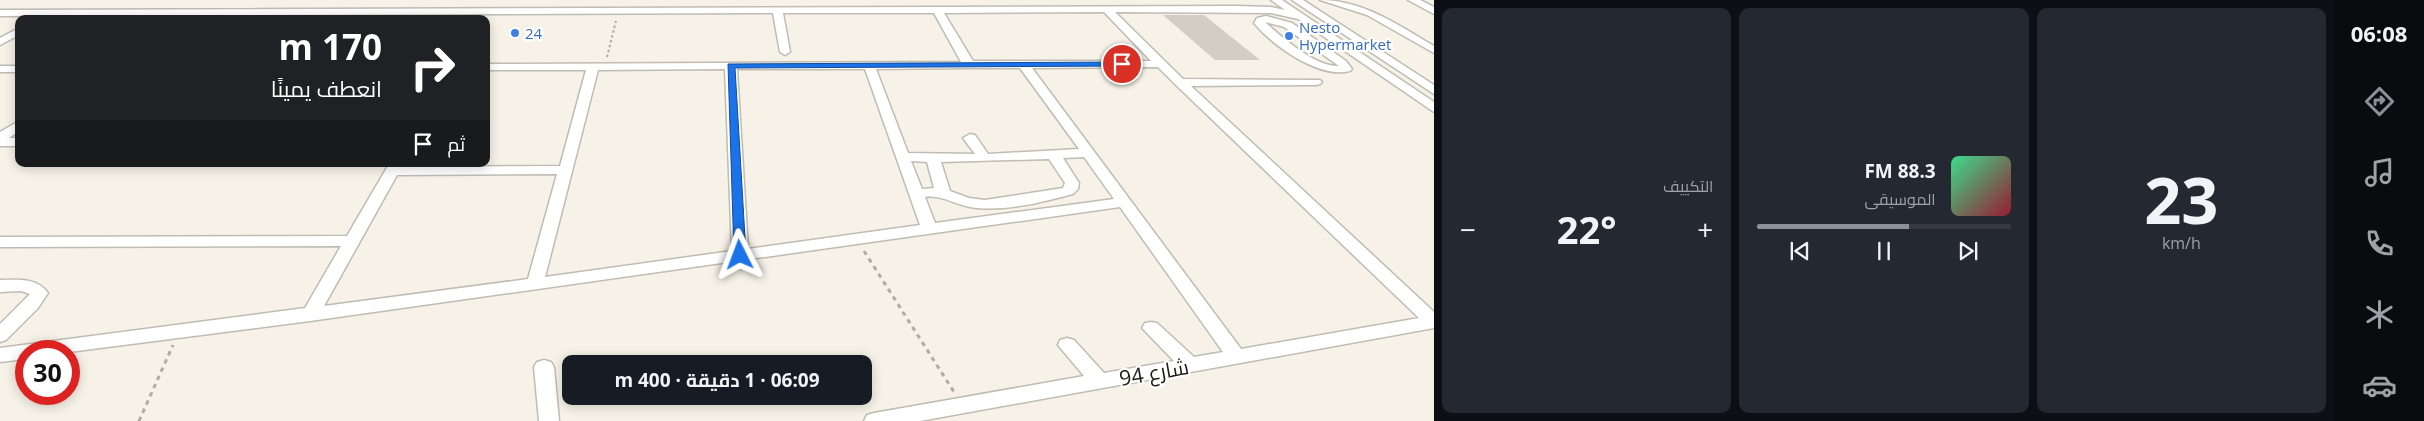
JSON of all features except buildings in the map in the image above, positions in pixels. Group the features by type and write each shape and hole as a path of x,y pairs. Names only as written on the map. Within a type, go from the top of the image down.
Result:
{"street":[{"path":"277,12 290,0"},
{"path":"1131,0 1142,10"},
{"path":"1195,0 1206,9"},
{"path":"1261,9 1271,6 1276,0 1434,108"},
{"path":"1297,0 1434,90"},
{"path":"1325,0 1370,14 1434,50"},
{"path":"1413,0 1434,11"},
{"path":"0,13 277,12 446,15 765,5 778,10 1261,9 1300,16"},
{"path":"1236,9 1259,21 1318,66 1335,70 1346,69 1342,63 1284,23 1266,20 1259,21"},
{"path":"778,10 785,52"},
{"path":"1107,10 1180,83 1434,322"},
{"path":"938,11 969,65"},
{"path":"47,15 52,12"},
{"path":"0,42 15,33"},
{"path":"1314,44 1345,47"},
{"path":"490,67 1161,64"},
{"path":"869,65 929,228"},
{"path":"1024,65 1122,202 1237,357"},
{"path":"534,284 564,170 599,66"},
{"path":"731,66 740,255"},
{"path":"0,69 15,69"},
{"path":"1180,83 1316,82"},
{"path":"0,138 15,128"},
{"path":"970,138 984,158"},
{"path":"0,142 15,142"},
{"path":"902,157 984,158 1088,153"},
{"path":"917,194 933,191 943,192 966,202 978,204 1068,192 1071,189 1072,183 1053,154"},
{"path":"933,158 943,192"},
{"path":"310,315 394,167 564,170"},
{"path":"80,344 310,315 1122,202"},
{"path":"1,243 351,241"},
{"path":"0,286 30,286 36,288 39,292 32,304 0,334"},
{"name":"شارع 94","path":"874,421 954,412 1100,381 1434,322"},
{"path":"1151,328 1190,365"},
{"path":"1067,345 1100,381"},
{"path":"0,355 15,353"},
{"path":"544,367 549,421"}],"path":[{"path":"599,66 619,11"},
{"path":"856,238 954,412"},
{"path":"139,421 180,332"}],"place":[{"name":"24","path":"515,33"},
{"name":"Nesto Hypermarket","path":"1289,36"}],"route":[{"path":"740,255 731,66 1122,64"}]}
